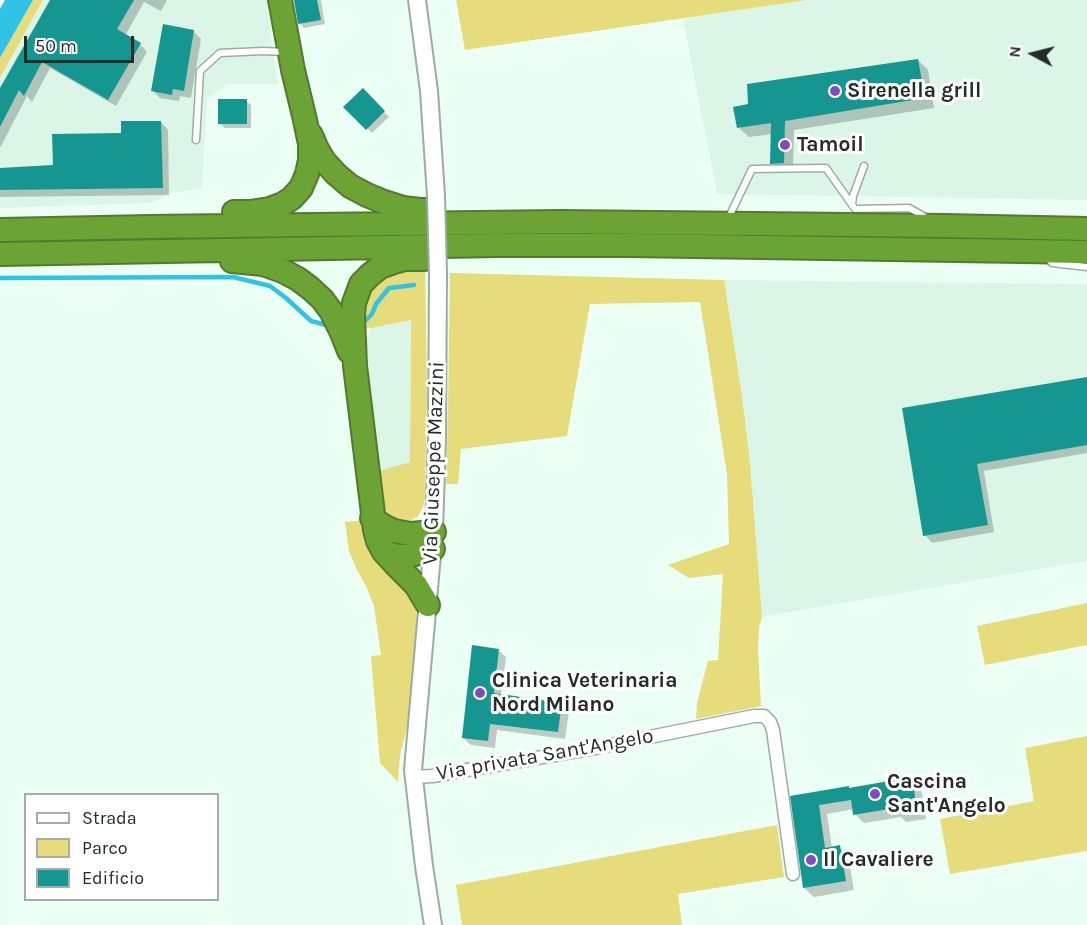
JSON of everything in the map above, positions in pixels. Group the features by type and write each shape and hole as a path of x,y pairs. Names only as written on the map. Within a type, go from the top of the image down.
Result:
{"highway":[{"path":"151,227 168,219 195,213 250,212 270,209 292,198 301,188 310,159 310,144 280,0"},
{"path":"305,120 317,149 336,174 350,186 384,202 420,210 490,211 560,222"},
{"path":"0,230 560,222 1087,229"},
{"path":"428,605 416,585 384,552 378,541 372,518 355,366 354,303 361,284 380,267 405,260 488,257 498,245"},
{"path":"0,254 498,245 1087,252"},
{"path":"151,250 158,256 171,260 263,264 298,279 322,299 342,333 355,366"},
{"path":"372,518 394,531 433,540"},
{"path":"384,552 397,556 408,556 433,540"}],"street":[{"name":"Via Giuseppe Mazzini","path":"417,0 429,91 436,196 438,274 437,438 433,540 414,777 433,925"},
{"name":"Via privata Sant'Angelo","path":"414,777 432,776 595,748 754,716 764,716 770,722 773,730 793,874"}],"lane":[{"path":"196,140 200,71 219,53 289,52"},
{"path":"852,205 864,166"},
{"path":"726,224 752,169 826,168 855,209 909,208 944,226"},
{"path":"1040,251 1053,263 1087,267"}],"shaded area":[{"path":"43,0 266,0 278,84 227,84 207,99 202,188 172,193 151,203 0,208 0,78"},
{"path":"808,0 1087,0 1087,200 717,194 683,19"},
{"path":"724,280 1087,284 1087,561 762,617 750,463"},
{"path":"411,320 410,463 380,471 365,344 371,328"}],"green space":[{"path":"33,0 43,0 0,78 0,58"},
{"path":"456,0 808,0 465,50"},
{"path":"425,264 427,390 425,498 418,516 403,522 395,520 383,505 380,493 380,471 410,462 411,320 371,328 361,327 361,313 375,279"},
{"path":"450,273 724,280 750,463 762,617 758,650 761,706 696,719 697,703 708,661 718,660 723,574 689,578 668,565 729,544 727,474 700,302 590,304 567,436 461,449 458,484 446,484"},
{"path":"365,520 407,585 416,606 417,623 409,719 400,756 398,782 380,763 371,656 381,655 374,606 349,551 345,522"},
{"path":"1087,603 1087,645 985,665 977,626"},
{"path":"1087,736 1087,851 950,874 940,819 1034,801 1025,748"},
{"path":"777,825 784,877 678,894 682,925 462,925 456,885"}],"water":[{"path":"5,0 33,0 0,58 0,9"}],"building":[{"path":"50,0 134,0 117,29 141,43 108,100 42,62 24,96 19,90 0,127 0,88"},
{"path":"294,0 317,0 321,20 298,24"},
{"path":"163,24 194,30 184,91 173,89 172,95 151,91"},
{"name":"Sirenella grill","path":"918,59 925,98 785,121 784,163 770,164 771,123 737,128 733,107 748,104 747,84"},
{"path":"363,88 385,111 366,130 343,107"},
{"path":"218,99 247,99 247,124 218,124"},
{"path":"121,121 161,121 163,188 0,190 0,168 53,165 52,134 121,133"},
{"path":"1087,377 1087,445 977,464 988,525 923,536 902,408"},
{"path":"472,645 499,649 494,693 562,703 558,732 490,724 488,741 462,738"},
{"path":"912,777 917,810 896,814 895,808 853,815 851,800 819,805 825,848 840,845 846,881 803,888 790,796"}],"waterway":[{"path":"0,278 233,277 270,286 311,321 326,325"},
{"path":"366,320 389,288 414,285"}],"place":[{"name":"Sirenella grill","path":"835,91"},
{"name":"Tamoil","path":"785,145"},
{"name":"Clinica Veterinaria Nord Milano","path":"480,693"},
{"name":"Cascina Sant'Angelo","path":"875,794"},
{"name":"Il Cavaliere","path":"811,860"}]}
